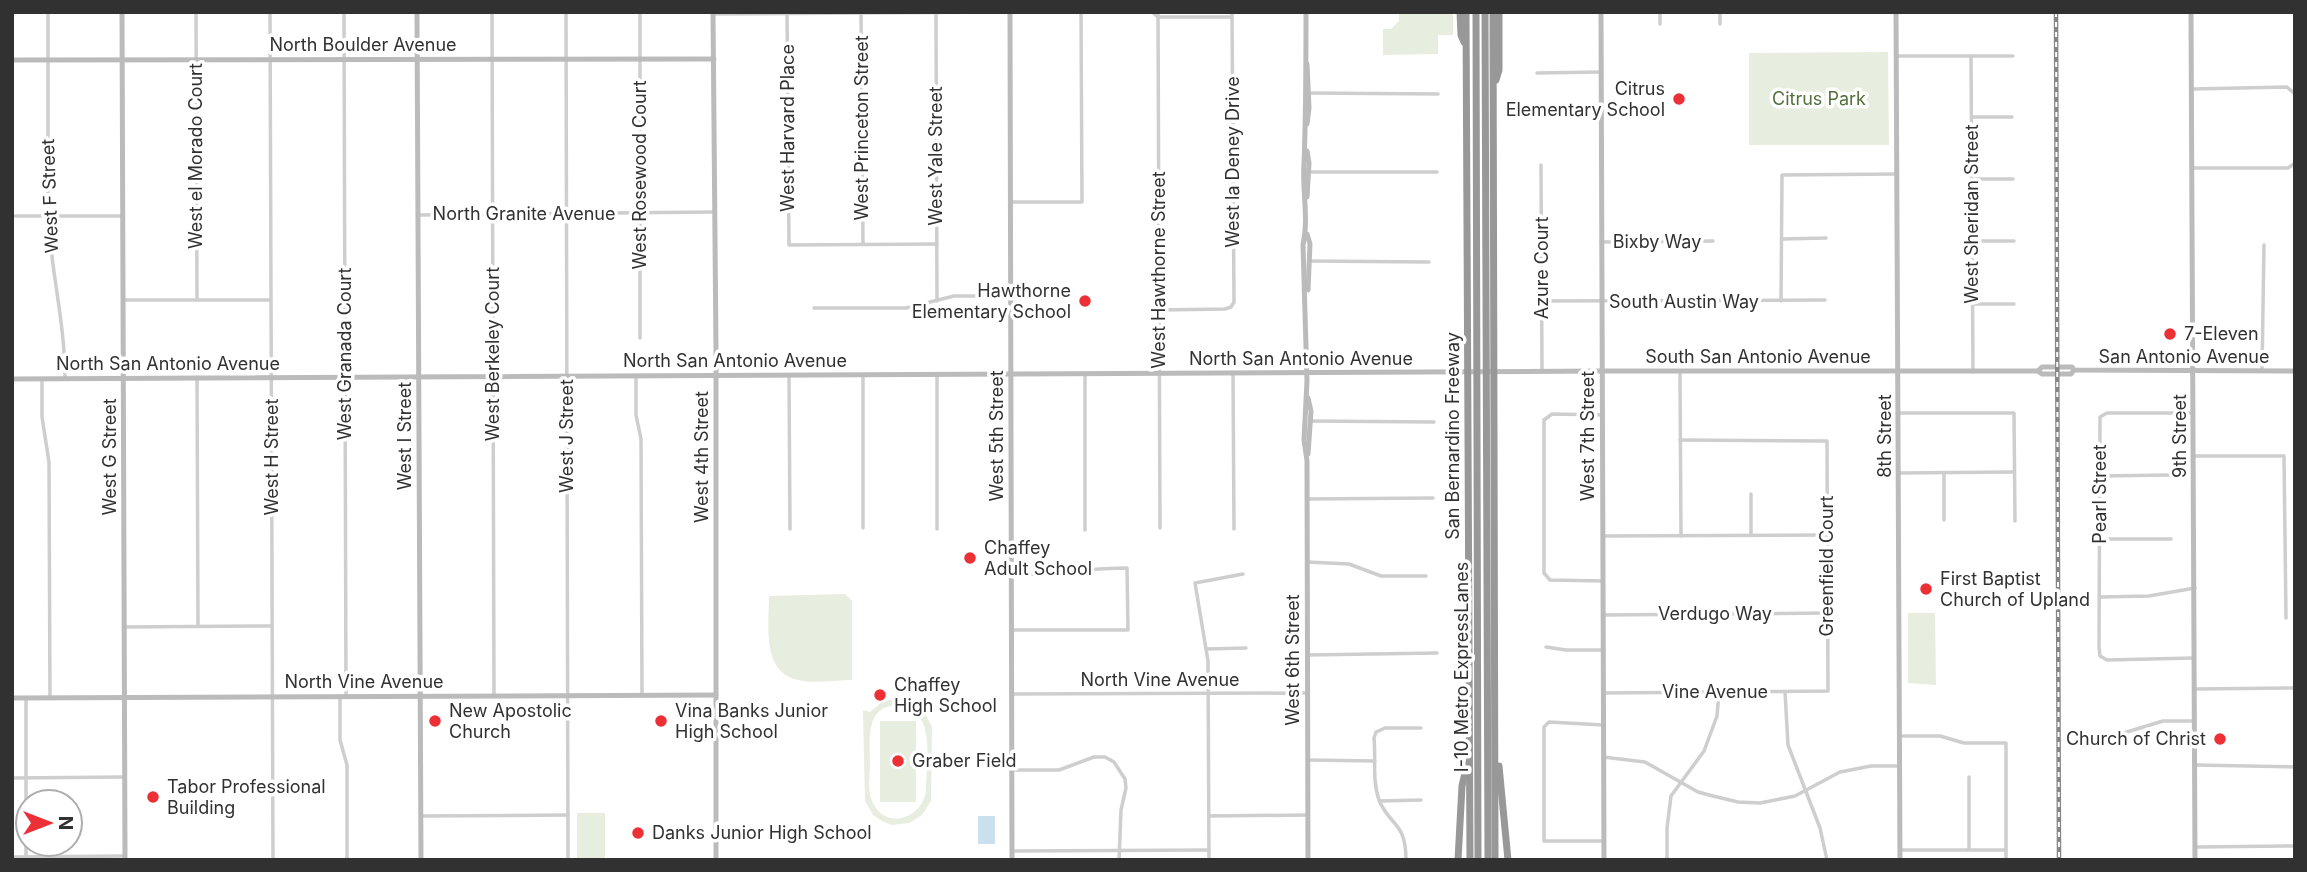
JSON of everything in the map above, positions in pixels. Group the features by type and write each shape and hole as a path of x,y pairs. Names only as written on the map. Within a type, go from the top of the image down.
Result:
{"highway":[{"path":"1460,12 1461,35 1466,48"},
{"name":"San Bernardino Freeway","path":"1466,12 1470,860"},
{"name":"I-10 Metro ExpressLanes","path":"1476,12 1478,860"},
{"name":"I-10 Metro ExpressLanes","path":"1485,12 1488,860"},
{"path":"1493,12 1495,860"},
{"path":"1493,90 1499,70 1499,12"},
{"path":"1495,730 1508,860"},
{"path":"1458,860 1462,786 1470,750"}],"street":[{"name":"West F Street","path":"48,12 49,243 65,344 65,378"},
{"name":"West G Street","path":"122,12 125,858"},
{"name":"West el Morado Court","path":"196,12 197,300"},
{"name":"West H Street","path":"270,12 273,860"},
{"name":"West Granada Court","path":"344,12 345,377 343,696 340,740 347,765 347,860"},
{"name":"West I Street","path":"417,12 421,860"},
{"name":"West Berkeley Court","path":"492,12 494,696"},
{"name":"West J Street","path":"566,12 569,860"},
{"name":"West Rosewood Court","path":"640,12 640,338"},
{"path":"713,13 998,12"},
{"name":"West 5th Street","path":"1010,12 1012,860"},
{"path":"1011,202 1082,202 1081,12"},
{"path":"1152,12 1158,15 1232,15"},
{"name":"West 6th Street","path":"1306,12 1304,184 1306,231 1310,244 1306,304 1307,395 1304,411 1308,421 1304,440 1307,461 1308,860"},
{"name":"West 7th Street","path":"1601,12 1604,860"},
{"path":"1660,12 1660,24"},
{"path":"1720,12 1720,24"},
{"name":"8th Street","path":"1896,12 1900,860"},
{"name":"9th Street","path":"2192,12 2195,860"},
{"name":"West 4th Street","path":"713,13 716,860"},
{"name":"West Harvard Place","path":"788,13 789,245 863,244"},
{"name":"West Princeton Street","path":"861,13 863,244"},
{"name":"West Yale Street","path":"936,13 937,301"},
{"name":"West Hawthorne Street","path":"1158,15 1160,528"},
{"name":"West la Deney Drive","path":"1159,310 1228,309 1234,302 1232,15"},
{"path":"1896,56 2014,56"},
{"name":"West Sheridan Street","path":"1971,56 1973,372"},
{"name":"North Boulder Avenue","path":"12,60 714,58"},
{"path":"1537,73 1600,72"},
{"path":"2192,89 2287,87 2294,93"},
{"path":"1306,93 1438,94"},
{"path":"1971,117 2012,117"},
{"name":"West 6th Street","path":"1306,148 1310,172 1306,205"},
{"name":"Azure Court","path":"1541,164 1542,371"},
{"path":"2193,168 2288,168 2294,164"},
{"path":"1310,172 1437,172"},
{"path":"1781,302 1782,175 1897,174"},
{"path":"1972,179 2013,178"},
{"name":"North Granite Avenue","path":"418,215 714,212"},
{"path":"12,216 123,216"},
{"path":"1782,239 1826,238"},
{"name":"Bixby Way","path":"1601,242 1713,241"},
{"path":"1972,241 2014,241"},
{"path":"863,244 937,244"},
{"path":"2262,371 2264,245"},
{"path":"1307,261 1429,262"},
{"path":"814,309 906,308 954,296 1010,296"},
{"path":"123,300 270,300"},
{"name":"South Austin Way","path":"1543,302 1825,300"},
{"path":"1973,304 2014,304"},
{"name":"San Antonio Avenue","path":"2038,371 2049,367 2071,367 2074,370 2295,371"},
{"name":"San Antonio Avenue","path":"2057,374 2071,374 2074,370"},
{"path":"1680,371 1681,536"},
{"name":"South San Antonio Avenue","path":"1457,372 2038,371 2042,374 2057,374"},
{"name":"North San Antonio Avenue","path":"12,379 1457,372"},
{"path":"1233,373 1234,529"},
{"path":"937,374 937,529"},
{"path":"1085,374 1085,530"},
{"path":"636,375 636,415 641,439 642,696"},
{"path":"789,375 790,529"},
{"path":"863,375 863,528"},
{"path":"197,377 198,626"},
{"path":"42,379 42,417 49,462 50,698"},
{"path":"1899,413 2014,413 2015,521"},
{"name":"Pearl Street","path":"2193,413 2101,415 2099,651 2101,658 2111,660 2195,658"},
{"path":"1603,415 1552,414 1544,419 1544,573 1550,580 1603,581"},
{"path":"1308,421 1434,422"},
{"name":"Greenfield Court","path":"1680,440 1827,441 1828,691"},
{"path":"2194,456 2284,456 2286,618"},
{"path":"1899,473 2014,472"},
{"path":"1944,473 1944,520"},
{"path":"2100,476 2170,475"},
{"path":"1751,494 1751,536"},
{"path":"1307,499 1433,498"},
{"path":"1603,536 1827,535"},
{"path":"2100,539 2171,539"},
{"path":"1307,562 1349,564 1381,576 1426,576"},
{"path":"1012,575 1052,575 1092,568 1128,568 1128,631 1012,630"},
{"path":"1209,860 1206,649 1195,583 1243,574"},
{"path":"2100,597 2149,596 2195,588"},
{"name":"Verdugo Way","path":"1603,615 1827,613"},
{"path":"124,627 272,626"},
{"path":"1546,647 1603,650"},
{"path":"1206,649 1246,648"},
{"path":"1307,655 1437,653"},
{"path":"2195,689 2295,688"},
{"name":"Vine Avenue","path":"1603,693 1828,691"},
{"path":"1667,860 1671,796 1704,751 1717,716 1719,692"},
{"path":"1785,692 1788,745 1819,828 1827,860"},
{"name":"North Vine Avenue","path":"1012,694 1307,693"},
{"name":"North Vine Avenue","path":"12,698 716,695"},
{"path":"26,698 27,788"},
{"path":"2117,735 2163,721 2195,721"},
{"path":"1603,725 1549,722 1544,727 1544,841 1604,841"},
{"path":"1406,860 1403,834 1380,801 1376,790 1374,738 1380,729 1421,728"},
{"path":"1899,736 1940,737 1964,743 2006,743 2006,860"},
{"path":"1012,770 1059,770 1094,757 1105,757 1114,762 1125,779 1126,788 1121,810 1119,860"},
{"path":"1603,757 1645,762 1698,792 1738,802 1760,803 1782,800 1840,772 1871,766 1899,766"},
{"path":"1308,760 1375,761"},
{"path":"2196,765 2295,766"},
{"path":"12,778 124,777"},
{"path":"1969,777 1969,850"},
{"path":"1380,801 1421,800"},
{"path":"421,816 568,815"},
{"path":"1209,816 1308,815"},
{"path":"2195,847 2295,846"},
{"path":"1900,850 2006,849"},
{"path":"1012,851 1209,850"},
{"path":"84,858 125,858"}],"green space":[{"path":"1399,12 1453,12 1453,35 1438,35 1438,54 1383,55 1383,29 1391,29 1399,21"},
{"name":"Citrus Park","path":"1888,52 1889,145 1749,145 1749,53"},
{"path":"845,594 852,601 852,680 811,682 786,675 778,667 770,646 769,596"},
{"path":"1908,613 1935,613 1936,685 1908,683"},
{"path":"898,698 913,702 922,708 932,727 931,801 922,815 909,823 892,825 882,821 873,815 865,801 863,710 870,712 882,702","holes":["902,705 921,718 927,741 926,790 918,808 903,818 895,819 879,812 871,799 870,734 875,716 881,710"]},
{"name":"Graber Field","path":"880,721 916,721 916,802 880,802"},
{"path":"577,813 605,813 605,860 577,860"}],"water":[{"path":"978,816 995,816 995,844 978,844"}],"railway":[{"path":"2056,12 2059,860"}],"place":[{"name":"Citrus Elementary School","path":"1679,99"},
{"name":"Hawthorne Elementary School","path":"1085,301"},
{"name":"7-Eleven","path":"2170,334"},
{"name":"Chaffey Adult School","path":"970,558"},
{"name":"First Baptist Church of Upland","path":"1926,589"},
{"name":"Chaffey High School","path":"880,695"},
{"name":"New Apostolic Church","path":"435,721"},
{"name":"Vina Banks Junior High School","path":"661,721"},
{"name":"Church of Christ","path":"2220,739"},
{"name":"Graber Field","path":"898,761"},
{"name":"Tabor Professional Building","path":"153,797"},
{"name":"Danks Junior High School","path":"638,833"}]}
